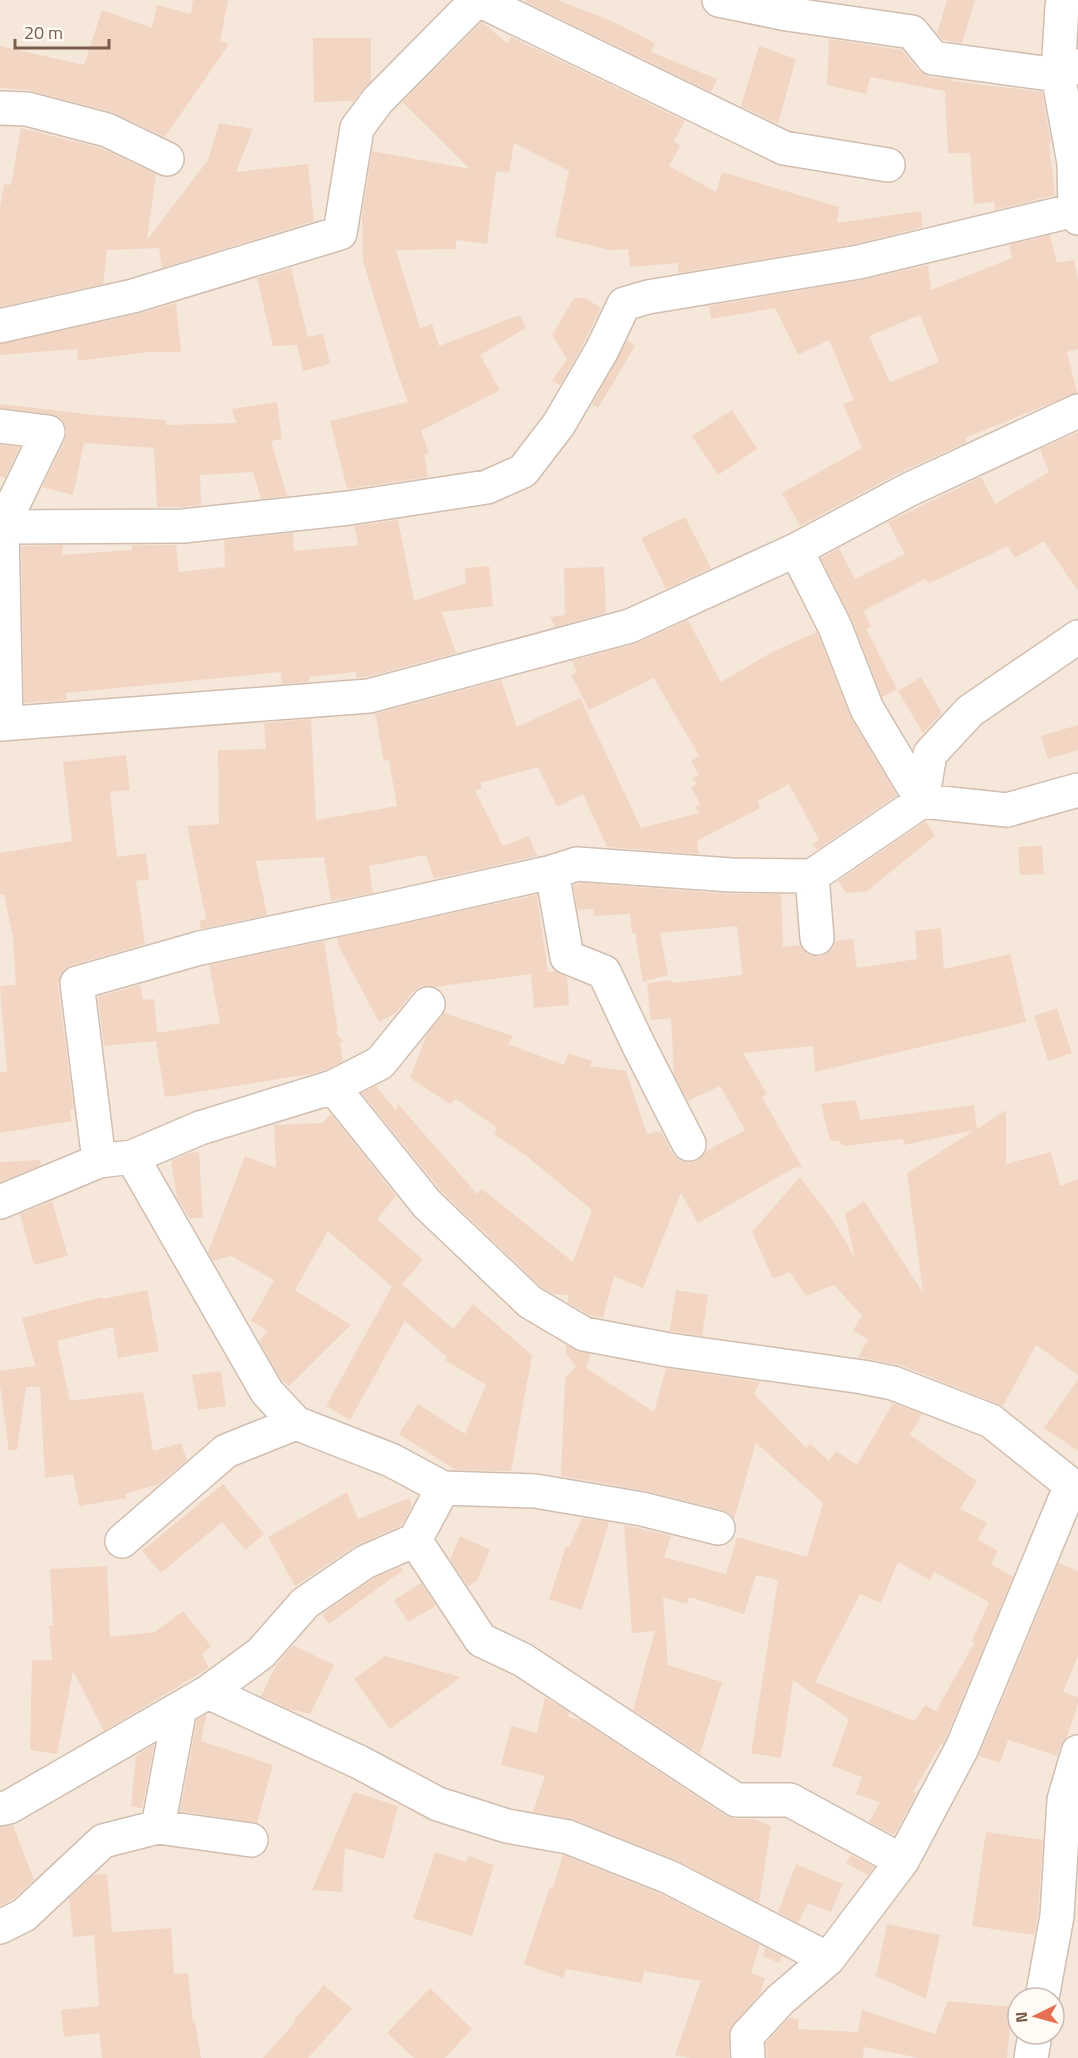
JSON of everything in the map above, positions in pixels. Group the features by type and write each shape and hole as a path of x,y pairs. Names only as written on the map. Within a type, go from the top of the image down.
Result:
{"street":[{"path":"0,326 133,296 340,233 357,128 378,100 478,0 784,148 888,165"},
{"path":"719,0 787,14 912,32 933,58 1068,70"},
{"path":"2,527 183,526 349,508 487,487 523,471 559,424 602,350 624,304 648,297 859,262 1077,214 1062,6 1065,0"},
{"path":"0,108 27,109 107,130 167,159"},
{"path":"0,426 48,432 2,527 3,723 369,696 630,626 796,550 909,490 1078,411"},
{"path":"796,550 835,627 867,709 922,801"},
{"path":"922,801 930,754 970,711 1078,637"},
{"path":"99,1161 77,983 200,948 391,908 552,872 578,864 731,875 812,876 922,801 1007,810 1078,790"},
{"path":"552,872 567,957 604,972 689,1144"},
{"path":"812,876 817,939"},
{"path":"0,1202 99,1161 132,1157 200,1128 333,1088 380,1063 428,1004"},
{"path":"333,1088 427,1204 530,1302 584,1334 669,1350 893,1383 990,1421 1074,1486 962,1748 902,1861 828,1959 780,2000 747,2036 748,2058"},
{"path":"132,1157 267,1392 296,1423 391,1460 443,1488 535,1491 642,1509 718,1528"},
{"path":"122,1541 226,1451 296,1423"},
{"path":"0,1809 9,1807 194,1700 261,1653 305,1603 365,1562 415,1540 443,1488"},
{"path":"415,1540 481,1640 523,1660 736,1800 790,1800 902,1861"},
{"path":"194,1700 359,1762 438,1804 507,1826 568,1837 669,1877 828,1959"},
{"path":"158,1827 194,1700"},
{"path":"1044,1986 1057,1916 1064,1800 1078,1752"},
{"path":"0,1927 24,1915 103,1841 158,1827 250,1840"}],"shaded area":[{"path":"0,0 1078,0 1078,2058 0,2058"}],"building":[{"path":"193,0 228,0 220,41 229,44 165,137 112,112 28,90 0,88 0,46 84,65 102,10 152,28 157,5 191,14"},
{"path":"526,0 557,0 612,21 655,43 651,52 717,79 711,92"},
{"path":"947,0 975,0 962,43 943,40 937,34"},
{"path":"482,22 508,44 511,37 685,121 674,141 680,146 669,166 716,192 722,172 839,207 837,223 921,211 923,227 855,244 678,273 678,263 630,267 628,249 610,250 555,237 569,171 514,143 509,173 496,171 487,244 456,240 456,249 396,250 420,328 432,324 439,346 520,315 526,328 480,355 500,390 421,431 429,453 424,455 428,477 347,489 330,421 408,402 363,261 362,216 372,151 470,169 402,102"},
{"path":"313,38 371,38 371,81 353,101 314,102"},
{"path":"829,39 902,50 918,70 930,77 1042,92 1051,143 1049,143 1055,195 995,210 994,202 974,204 970,153 948,153 945,91 870,77 866,94 827,85"},
{"path":"759,46 796,59 778,124 741,106"},
{"path":"219,123 253,129 236,172 308,164 314,221 162,268 159,248 107,250 103,284 0,307 0,207 4,184 11,185 21,128 100,148 156,174 147,240 208,160"},
{"path":"1050,235 1057,263 1074,260 1078,280 1078,349 1067,352 1077,393 965,438 967,442 899,473 800,526 782,493 862,448 843,404 854,400 829,340 798,355 775,308 711,319 709,306 862,280 928,265 931,290 1012,258 1009,245","holes":["920,315 939,362 890,382 869,336"]},
{"path":"291,268 308,337 323,334 330,364 303,371 297,345 273,346 257,278"},
{"path":"574,298 585,298 601,308 560,385 552,381 567,359 552,335"},
{"path":"176,303 181,352 150,352 78,361 77,349 0,355 0,344 137,314"},
{"path":"627,340 635,346 598,408 592,405"},
{"path":"277,402 282,439 271,441 287,496 261,499 253,472 200,475 201,505 182,507 157,507 154,448 84,443 73,495 42,487 65,440 67,432 65,424 59,417 51,414 0,408 0,404 94,415 166,420 166,425 236,423 232,409"},
{"path":"732,410 757,449 718,475 692,436"},
{"path":"1078,432 1078,591 1044,541 1015,558 1008,546 928,584 925,579 863,611 871,626 866,629 897,689 882,697 852,620 821,558 839,548 855,579 905,554 888,522 981,477 995,504 1049,472 1040,449"},
{"path":"0,445 20,447 5,478 0,477"},
{"path":"685,517 711,568 666,589 641,538"},
{"path":"398,520 414,601 466,583 465,568 489,566 493,606 442,612 456,653 366,677 356,678 356,672 309,677 309,682 282,684 281,672 66,693 67,700 24,703 21,546 63,545 62,555 132,550 132,545 176,545 179,572 225,567 224,540 293,533 294,551 358,545 354,526"},
{"path":"604,567 606,613 555,627 550,617 565,615 564,568"},
{"path":"688,620 721,682 774,651 817,632 851,718 897,795 817,850 813,844 819,840 789,784 758,801 760,808 697,841 699,854 607,847 583,794 557,807 538,767 480,783 482,788 475,791 503,846 529,836 537,856 434,879 426,855 369,866 373,893 331,901 324,857 256,861 267,915 201,929 199,921 206,919 187,826 219,824 218,750 266,749 264,723 311,719 316,820 397,806 389,760 384,761 375,714 501,680 517,727 580,698 641,828 699,813 695,806 700,804 691,787 697,784 693,778 699,775 691,761 699,756 654,678 589,710 571,675 577,672 572,661 635,644"},
{"path":"921,677 942,713 923,733 898,691"},
{"path":"1078,725 1078,750 1048,759 1041,736"},
{"path":"126,755 130,790 110,792 117,857 146,853 149,879 136,881 145,944 72,965 60,976 58,985 74,1110 70,1110 72,1121 0,1133 0,1072 7,1072 0,986 16,985 13,938 4,894 0,895 0,853 72,841 63,762"},
{"path":"926,821 935,836 867,891 846,893 838,881"},
{"path":"1042,846 1044,874 1020,875 1018,847"},
{"path":"584,883 730,894 781,894 783,947 800,945 808,955 819,957 834,947 835,941 853,939 857,968 917,959 915,931 941,928 944,969 1010,954 1026,1022 815,1072 813,1046 743,1053 767,1094 762,1097 802,1167 794,1168 698,1223 681,1193 643,1288 614,1276 603,1318 591,1316 568,1303 568,1295 553,1294 541,1287 441,1191 362,1093 376,1086 396,1111 398,1104 477,1194 482,1189 573,1262 592,1210 524,1154 494,1134 497,1128 456,1099 450,1104 410,1078 427,1034 444,1013 513,1036 508,1044 564,1065 568,1053 592,1061 590,1066 626,1071 647,1134 661,1131 672,1153 679,1160 689,1163 697,1161 706,1151 745,1130 720,1086 688,1101 674,1074 671,1018 651,1020 647,983 672,980 672,983 742,975 737,926 660,933 668,975 643,982 630,914 594,916 593,909 578,910 573,885"},
{"path":"537,895 548,972 555,971 567,977 569,1005 534,1008 531,974 434,987 422,986 413,992 396,1013 379,1022 338,945 337,938"},
{"path":"324,941 338,1031 336,1033 343,1041 340,1043 343,1061 326,1070 165,1097 156,1041 104,1046 98,997 140,985 143,1000 154,999 157,1033 220,1023 209,965"},
{"path":"1057,1008 1072,1053 1048,1061 1034,1016"},
{"path":"856,1100 860,1120 974,1105 977,1129 1006,1110 1006,1164 1051,1152 1060,1186 1078,1179 1078,1375 1036,1345 1003,1406 900,1365 858,1357 868,1340 853,1330 862,1316 834,1285 806,1296 790,1272 773,1279 752,1232 800,1177 832,1219 855,1258 845,1214 864,1201 923,1293 907,1173 975,1130 904,1145 903,1139 844,1146 839,1141 830,1141 821,1104"},
{"path":"331,1114 396,1196 377,1219 423,1260 402,1284 453,1329 473,1304 532,1355 511,1471 456,1470 399,1434 418,1404 465,1434 486,1385 445,1360 447,1357 405,1321 350,1420 326,1406 394,1283 391,1286 328,1231 295,1290 351,1325 289,1386 280,1378 259,1341 268,1331 251,1321 274,1280 231,1256 213,1261 208,1252 245,1156 276,1168 274,1125 323,1123"},
{"path":"199,1152 203,1217 190,1219 177,1198 171,1161 189,1153"},
{"path":"40,1160 41,1165 0,1182 0,1162"},
{"path":"52,1201 68,1256 34,1265 20,1214"},
{"path":"147,1290 159,1351 118,1358 113,1327 57,1341 70,1401 143,1392 153,1451 181,1443 187,1460 159,1484 125,1494 126,1498 79,1506 73,1474 45,1478 40,1387 26,1387 17,1450 9,1450 0,1371 35,1366 22,1318 102,1297 102,1299"},
{"path":"676,1290 708,1295 702,1336 670,1331"},
{"path":"566,1345 580,1352 591,1354 586,1368 654,1412 666,1368 760,1382 754,1394 806,1448 810,1444 829,1461 836,1451 857,1465 893,1403 922,1414 910,1435 977,1481 960,1509 987,1523 978,1540 998,1551 991,1564 1013,1577 945,1740 913,1792 917,1793 894,1835 869,1822 880,1802 856,1794 862,1777 832,1766 849,1719 793,1680 781,1758 751,1753 778,1580 756,1575 744,1614 689,1597 687,1604 663,1597 668,1665 722,1682 700,1754 633,1710 655,1631 632,1633 624,1525 671,1536 664,1557 726,1574 737,1537 807,1557 823,1503 756,1443 734,1519 731,1514 723,1510 647,1491 561,1476 565,1378 576,1366 566,1354","holes":["898,1562 930,1580 934,1572 989,1602 972,1641 975,1642 936,1711 925,1705 915,1721 815,1682 860,1594 881,1603"]},
{"path":"221,1371 226,1406 198,1410 192,1375"},
{"path":"1078,1379 1078,1451 1044,1428"},
{"path":"223,1484 264,1534 245,1550 222,1522 161,1573 142,1551"},
{"path":"347,1492 358,1519 409,1498 412,1506 402,1525 355,1546 295,1586 268,1537"},
{"path":"582,1518 609,1522 582,1610 549,1599 566,1546 569,1547"},
{"path":"460,1536 490,1550 477,1581 468,1586 450,1559"},
{"path":"1059,1563 1078,1571 1078,1656 1063,1692 1078,1697 1078,1704 1067,1737 1060,1746 1057,1756 1008,1740 1000,1763 979,1756"},
{"path":"107,1566 110,1637 155,1632 183,1611 211,1646 202,1654 209,1668 104,1731 73,1671 57,1754 30,1750 32,1660 52,1660 49,1626 53,1625 50,1569"},
{"path":"401,1567 403,1570 329,1624 322,1614 374,1578"},
{"path":"421,1583 436,1606 408,1622 394,1600"},
{"path":"293,1645 334,1665 310,1714 289,1709 261,1696 276,1665"},
{"path":"385,1656 461,1677 390,1729 354,1679"},
{"path":"545,1697 569,1712 568,1717 581,1720 726,1816 736,1819 754,1819 771,1826 759,1903 676,1860 575,1820 533,1812 545,1776 501,1765 511,1726 537,1733"},
{"path":"207,1714 201,1741 273,1765 257,1823 180,1811 197,1720"},
{"path":"154,1745 142,1808 131,1806 136,1756"},
{"path":"354,1792 398,1806 384,1859 345,1848 342,1892 312,1890"},
{"path":"13,1825 34,1880 13,1899 0,1906 0,1827"},
{"path":"986,1832 1043,1840 1038,1914 1034,1935 972,1926"},
{"path":"435,1852 466,1862 469,1856 494,1865 472,1936 413,1918"},
{"path":"563,1855 661,1894 760,1945 751,1973 765,1978 760,1994 730,2029 729,2058 690,2058 675,2055 701,1981 644,1971 642,1983 566,1969 563,1978 524,1964"},
{"path":"851,1855 874,1867 868,1875 846,1863"},
{"path":"796,1864 843,1884 831,1912 808,1903 798,1923 778,1912"},
{"path":"107,1874 112,1932 171,1928 174,1974 188,1973 193,2022 195,2022 201,2058 102,2058 99,2033 64,2037 61,2010 99,2006 94,1935 73,1937 69,1898 94,1875"},
{"path":"887,1924 940,1935 926,1999 876,1976"},
{"path":"765,1948 782,1956 779,1963 763,1956"},
{"path":"324,1985 352,2009 308,2058 263,2058 296,2021 294,2020"},
{"path":"430,1988 472,2029 445,2058 414,2058 387,2033"},
{"path":"948,2001 1006,2006 1007,2058 919,2058 864,2047 863,2058 767,2058 766,2043 789,2018 799,2019 798,2029 858,2032 862,2010 935,2034"}]}
